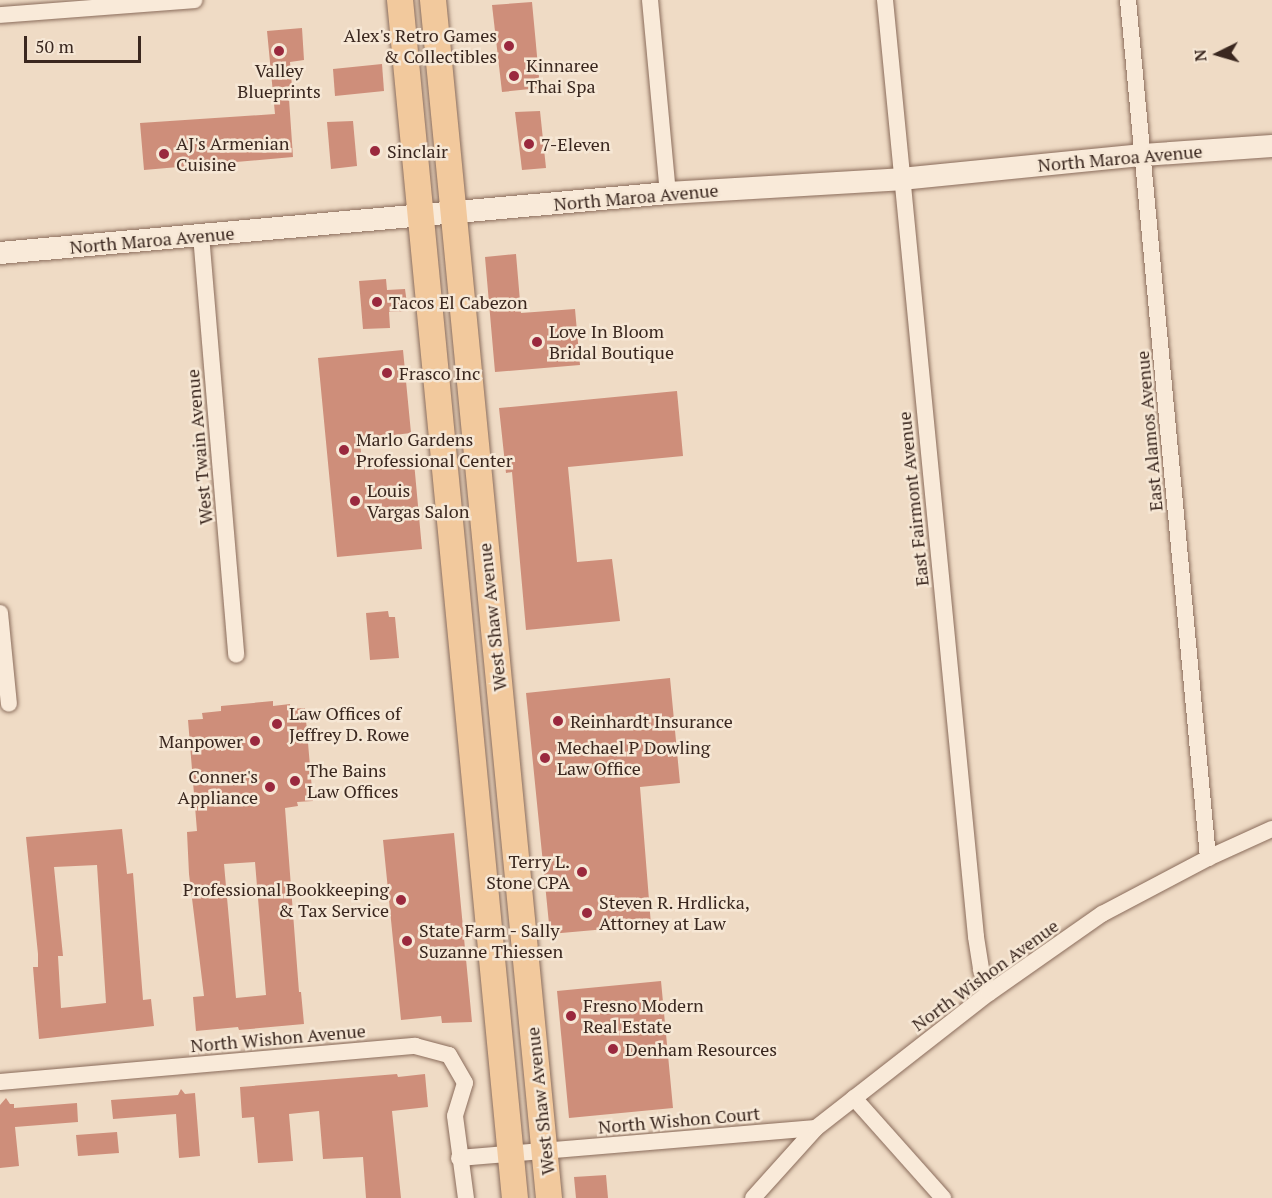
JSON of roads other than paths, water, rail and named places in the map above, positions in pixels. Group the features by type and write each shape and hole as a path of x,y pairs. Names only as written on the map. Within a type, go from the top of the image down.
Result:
{"main road":[{"name":"West Shaw Avenue","path":"400,0 515,1198"},
{"name":"West Shaw Avenue","path":"433,0 549,1198"},
{"name":"North Maroa Avenue","path":"0,253 668,193 901,179 1143,154 1272,146"}],"street":[{"path":"0,15 194,0"},
{"path":"650,0 668,193"},
{"name":"East Fairmont Avenue","path":"885,0 976,937 981,970 990,993"},
{"name":"East Alamos Avenue","path":"1128,0 1208,858"},
{"name":"West Twain Avenue","path":"201,235 236,655"},
{"path":"0,613 9,704"},
{"name":"North Wishon Avenue","path":"753,1198 816,1128 990,993 1102,914 1208,858 1272,829"},
{"name":"North Wishon Avenue","path":"0,1082 415,1046 449,1055 465,1083 455,1116 466,1198"},
{"path":"854,1098 943,1198"},
{"name":"North Wishon Court","path":"544,1150 816,1128"},
{"path":"459,1158 544,1150"}],"place":[{"name":"Alex's Retro Games & Collectibles","path":"509,46"},
{"name":"Valley Blueprints","path":"279,51"},
{"name":"Kinnaree Thai Spa","path":"514,76"},
{"name":"7-Eleven","path":"529,144"},
{"name":"Sinclair","path":"375,151"},
{"name":"AJ's Armenian Cuisine","path":"164,154"},
{"name":"Tacos El Cabezon","path":"377,302"},
{"name":"Love In Bloom Bridal Boutique","path":"537,342"},
{"name":"Frasco Inc","path":"387,373"},
{"name":"Marlo Gardens Professional Center","path":"344,450"},
{"name":"Louis Vargas Salon","path":"355,501"},
{"name":"Reinhardt Insurance","path":"558,721"},
{"name":"Law Offices of Jeffrey D. Rowe","path":"277,724"},
{"name":"Manpower","path":"255,741"},
{"name":"Mechael P Dowling Law Office","path":"545,758"},
{"name":"The Bains Law Offices","path":"295,781"},
{"name":"Conner's Appliance","path":"270,787"},
{"name":"Terry L. Stone CPA","path":"582,872"},
{"name":"Professional Bookkeeping & Tax Service","path":"401,900"},
{"name":"Steven R. Hrdlicka, Attorney at Law","path":"587,913"},
{"name":"State Farm - Sally Suzanne Thiessen","path":"407,941"},
{"name":"Fresno Modern Real Estate","path":"571,1016"},
{"name":"Denham Resources","path":"613,1049"}]}
